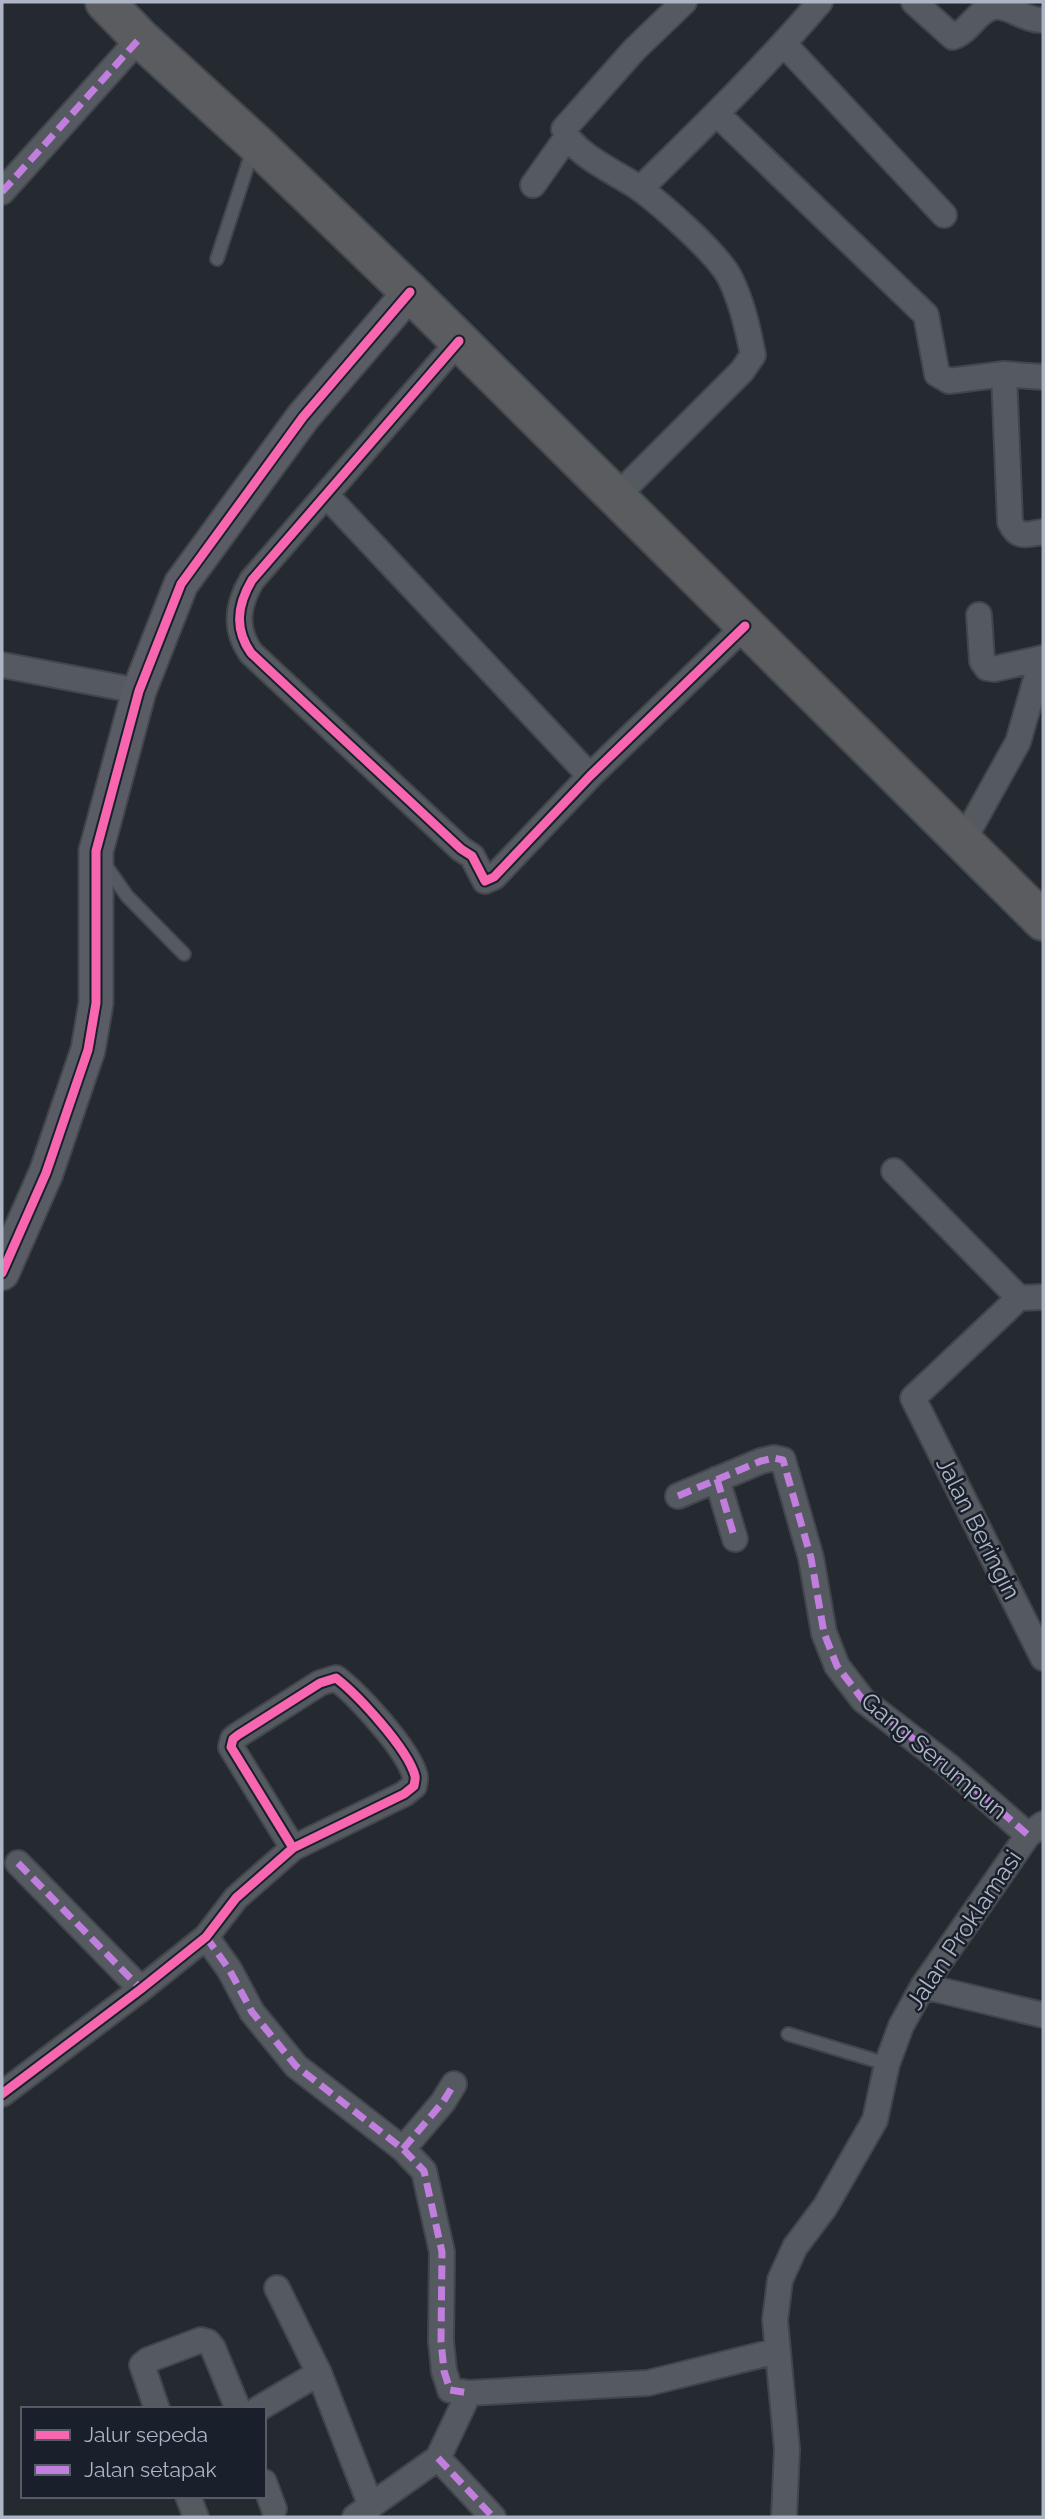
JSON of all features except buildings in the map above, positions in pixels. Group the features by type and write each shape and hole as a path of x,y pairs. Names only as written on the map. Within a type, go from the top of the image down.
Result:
{"highway":[{"path":"106,2 140,38 255,142 410,292 1043,921"}],"street":[{"path":"617,496 742,371 753,355 729,275 690,231 640,189 573,145 564,130 604,82 684,2"},
{"path":"640,189 717,114 820,2"},
{"path":"914,2 953,37 962,35 992,7 1002,8 1032,20 1043,20"},
{"path":"2,192 140,38"},
{"path":"784,44 944,215"},
{"path":"717,114 926,316 937,374 949,381 1004,374 1043,377"},
{"path":"533,185 566,137"},
{"path":"2,1273 46,1173 85,1060 96,1003 96,851 139,691 181,584 303,417 410,292"},
{"path":"459,341 252,580 243,595 239,610 239,628 251,653 461,849 472,856 485,881 494,877 590,776 745,626"},
{"path":"1004,374 1010,522 1014,531 1020,535 1043,532"},
{"path":"327,496 590,776"},
{"path":"962,843 1018,742 1043,658 994,669 987,667 982,660 979,615"},
{"path":"2,665 139,691"},
{"path":"894,1171 1031,1298"},
{"name":"Jalan Beringin","path":"1031,1298 913,1398 1043,1658"},
{"name":"Gang Serumpun","path":"678,1496 761,1461 774,1458 783,1460 811,1558 824,1633 837,1666 863,1700 1035,1830"},
{"path":"717,1479 735,1539"},
{"path":"2,2094 205,1937 236,1898 293,1848 404,1794 414,1786 415,1777 400,1747 351,1690 336,1678 320,1683 238,1735 231,1746 293,1848"},
{"name":"Jalan Proklamasi","path":"784,2517 787,2449 775,2320 780,2280 795,2247 825,2207 876,2120 887,2064 901,2026 923,1986 1035,1830"},
{"path":"18,1863 141,1989"},
{"path":"205,1937 229,1969 252,2012 296,2066 403,2149 425,2171 442,2252 441,2341 450,2390 469,2393 648,2384 777,2351"},
{"path":"923,1986 1043,2015"},
{"path":"403,2149 443,2102 454,2084"},
{"path":"277,2288 319,2373 368,2514 438,2458 469,2393"},
{"path":"156,2407 142,2365 148,2360 201,2340 208,2342 213,2348 237,2407"},
{"path":"261,2407 319,2373"},
{"path":"438,2458 494,2517"},
{"path":"266,2487 274,2509"},
{"path":"189,2498 196,2517"}],"lane":[{"path":"217,259 255,142"},
{"path":"96,851 127,896 184,954"},
{"path":"788,2034 887,2064"}],"marked path":[{"path":"2,192 140,38"},
{"path":"678,1496 761,1461 774,1458 783,1460 811,1558 824,1633 837,1666 863,1700 950,1767 1028,1835"},
{"path":"717,1479 735,1539"},
{"path":"18,1863 141,1989"},
{"path":"206,1937 229,1969 252,2012 296,2066 403,2149 424,2171 442,2252 441,2341 444,2371 450,2390 469,2393"},
{"path":"403,2149 443,2102 454,2084"},
{"path":"438,2458 493,2517"}],"cycle path":[{"path":"2,1273 46,1173 88,1050 96,1003 96,851 139,691 181,584 303,417 410,292"},
{"path":"459,341 252,580 243,599 239,617 242,635 251,653 461,849 472,856 485,881 494,877 590,776 745,626"},
{"path":"2,2094 206,1937 236,1898 293,1848 404,1794 414,1786 415,1777 410,1765 393,1738 369,1709 336,1678 320,1683 233,1739 231,1747 293,1848"}]}
